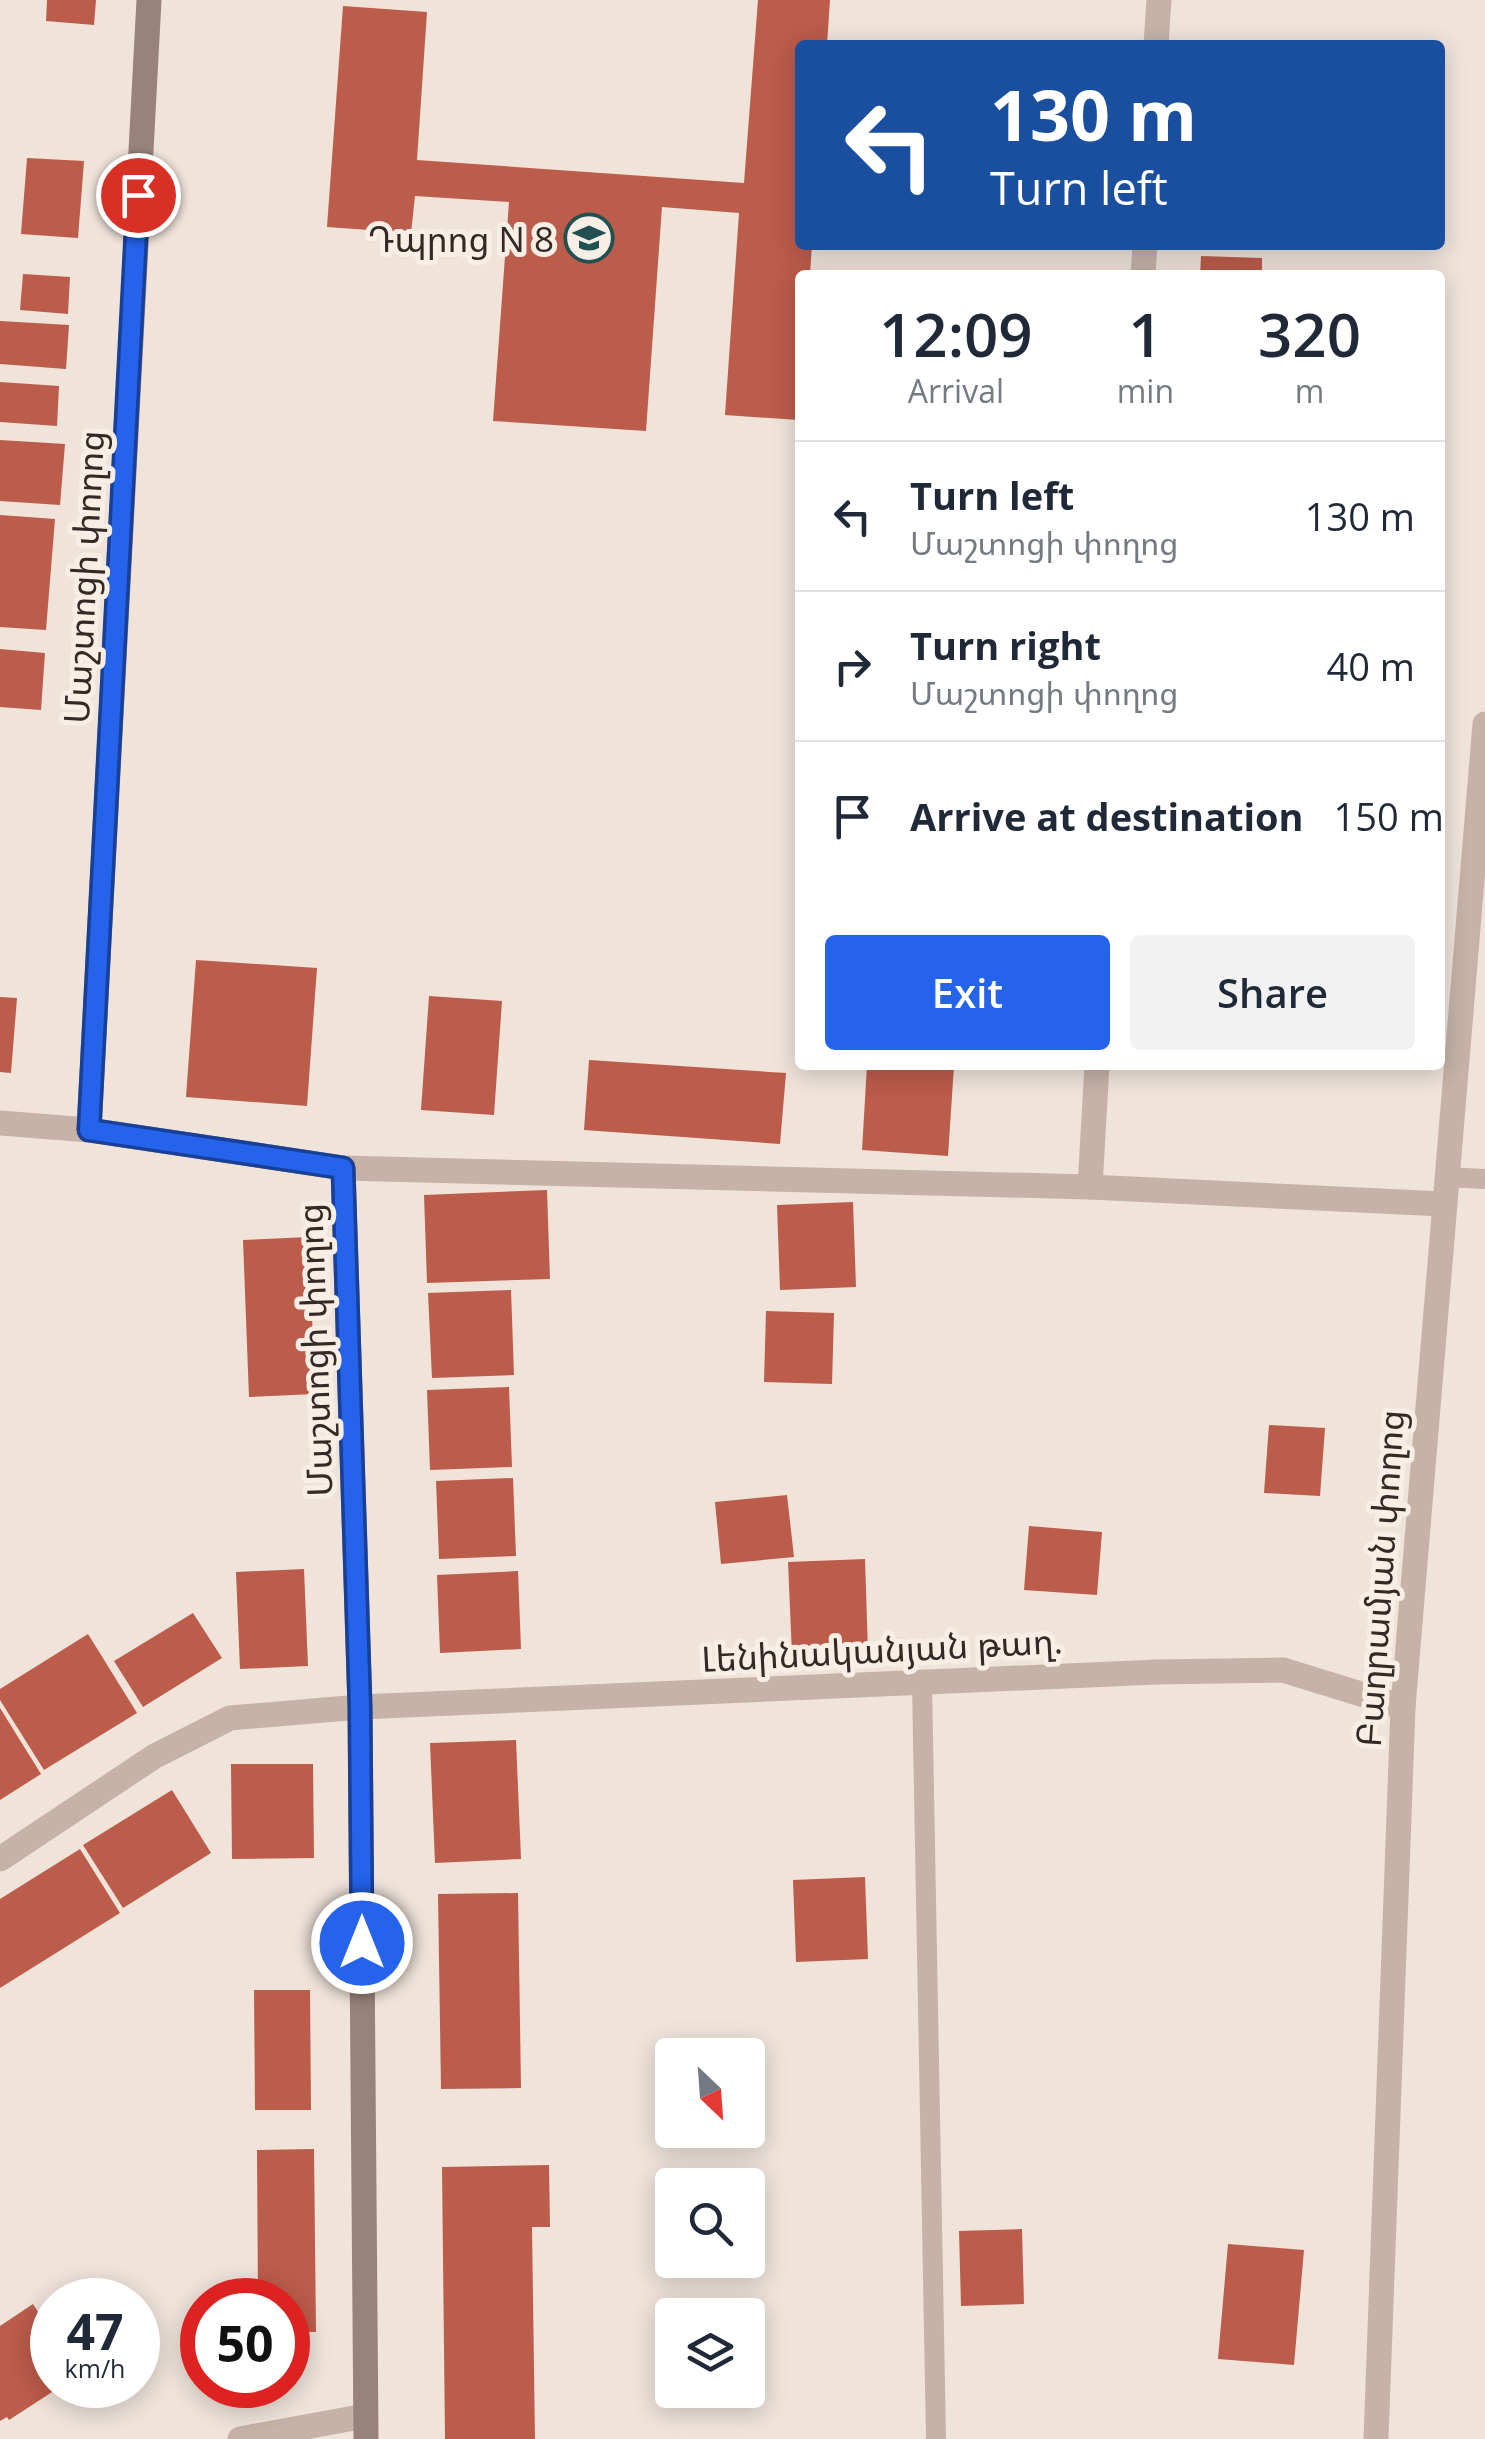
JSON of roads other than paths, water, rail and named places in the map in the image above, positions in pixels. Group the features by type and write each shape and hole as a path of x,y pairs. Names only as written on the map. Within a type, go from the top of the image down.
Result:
{"main road":[{"name":"Մաշտոցի փողոց","path":"149,0 89,1130 343,1168 360,1707 366,2427"}],"street":[{"path":"1156,40 1159,0"},
{"name":"Բաղրամյան փողոց","path":"1376,2439 1403,1707 1485,724"},
{"path":"1090,1187 1097,1070"},
{"path":"0,1123 89,1130"},
{"path":"343,1168 1090,1187 1443,1204"},
{"name":"Լենինականյան թաղ.","path":"0,1859 154,1756 230,1718 360,1707 1156,1672 1284,1670 1403,1707"},
{"path":"240,2439 366,2427"}],"lane":[{"path":"1446,1177 1485,1180"},
{"path":"922,1683 936,2439"}],"place":[{"name":"Դպրոց N 8","path":"589,238"}]}
